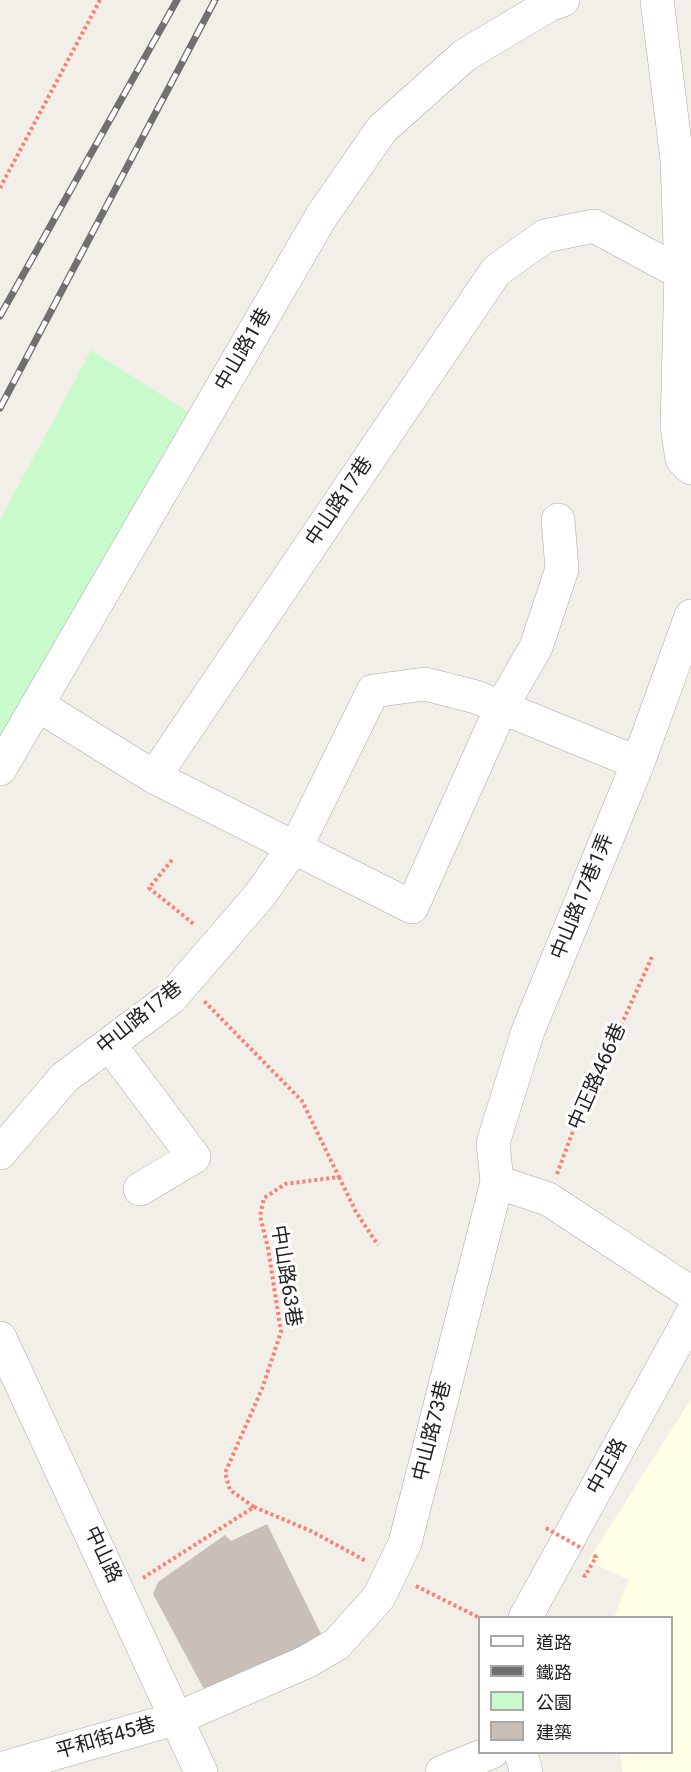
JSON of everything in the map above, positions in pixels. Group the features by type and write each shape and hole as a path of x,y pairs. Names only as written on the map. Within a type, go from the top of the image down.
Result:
{"street":[{"name":"中山路1巷","path":"0,769 321,217 382,129 465,54 549,5 563,0"},
{"path":"657,0 677,159 681,273 677,426 682,459 691,468"},
{"name":"中山路17巷","path":"154,777 496,271 545,236 594,226 681,273"},
{"path":"38,705 154,777 412,907 502,706 536,647 562,569 558,520"},
{"name":"中山路17巷1弄","path":"528,1031 638,763 691,616"},
{"name":"中山路17巷","path":"0,1154 64,1077 171,998 260,895 302,836 373,691 425,684 502,706"},
{"path":"502,706 638,763"},
{"name":"中山路73巷","path":"178,1718 306,1662 337,1644 379,1597 405,1543 497,1182 493,1143 528,1031"},
{"path":"109,1044 194,1157 140,1189"},
{"path":"497,1182 548,1199 691,1293"},
{"name":"中正路","path":"526,1616 691,1316"},
{"name":"中山路","path":"0,1338 178,1718 201,1772"},
{"name":"平和街45巷","path":"0,1769 178,1718"},
{"path":"442,1772 487,1754"},
{"path":"521,1754 526,1772"}],"path":[{"path":"0,188 100,0"},
{"path":"172,860 149,888 219,943"},
{"name":"中正路466巷","path":"548,1199 573,1131 651,957"},
{"path":"185,982 302,1101 356,1212 378,1245"},
{"name":"中山路63巷","path":"120,1593 255,1507 230,1491 225,1473 262,1389 281,1332 268,1248 260,1216 264,1198 285,1184 339,1177"},
{"path":"546,1528 583,1549"},
{"path":"585,1576 596,1557"}],"shaded area":[{"path":"691,1399 691,1772 623,1772 620,1754 673,1754 673,1616 614,1616 629,1580 588,1561"}],"green space":[{"path":"91,350 188,412 0,736 0,520"}],"building":[{"path":"267,1524 324,1640 206,1693 153,1594 158,1582 225,1535 231,1541"}],"railway":[{"path":"0,316 177,0"},
{"path":"0,408 215,0"}]}
